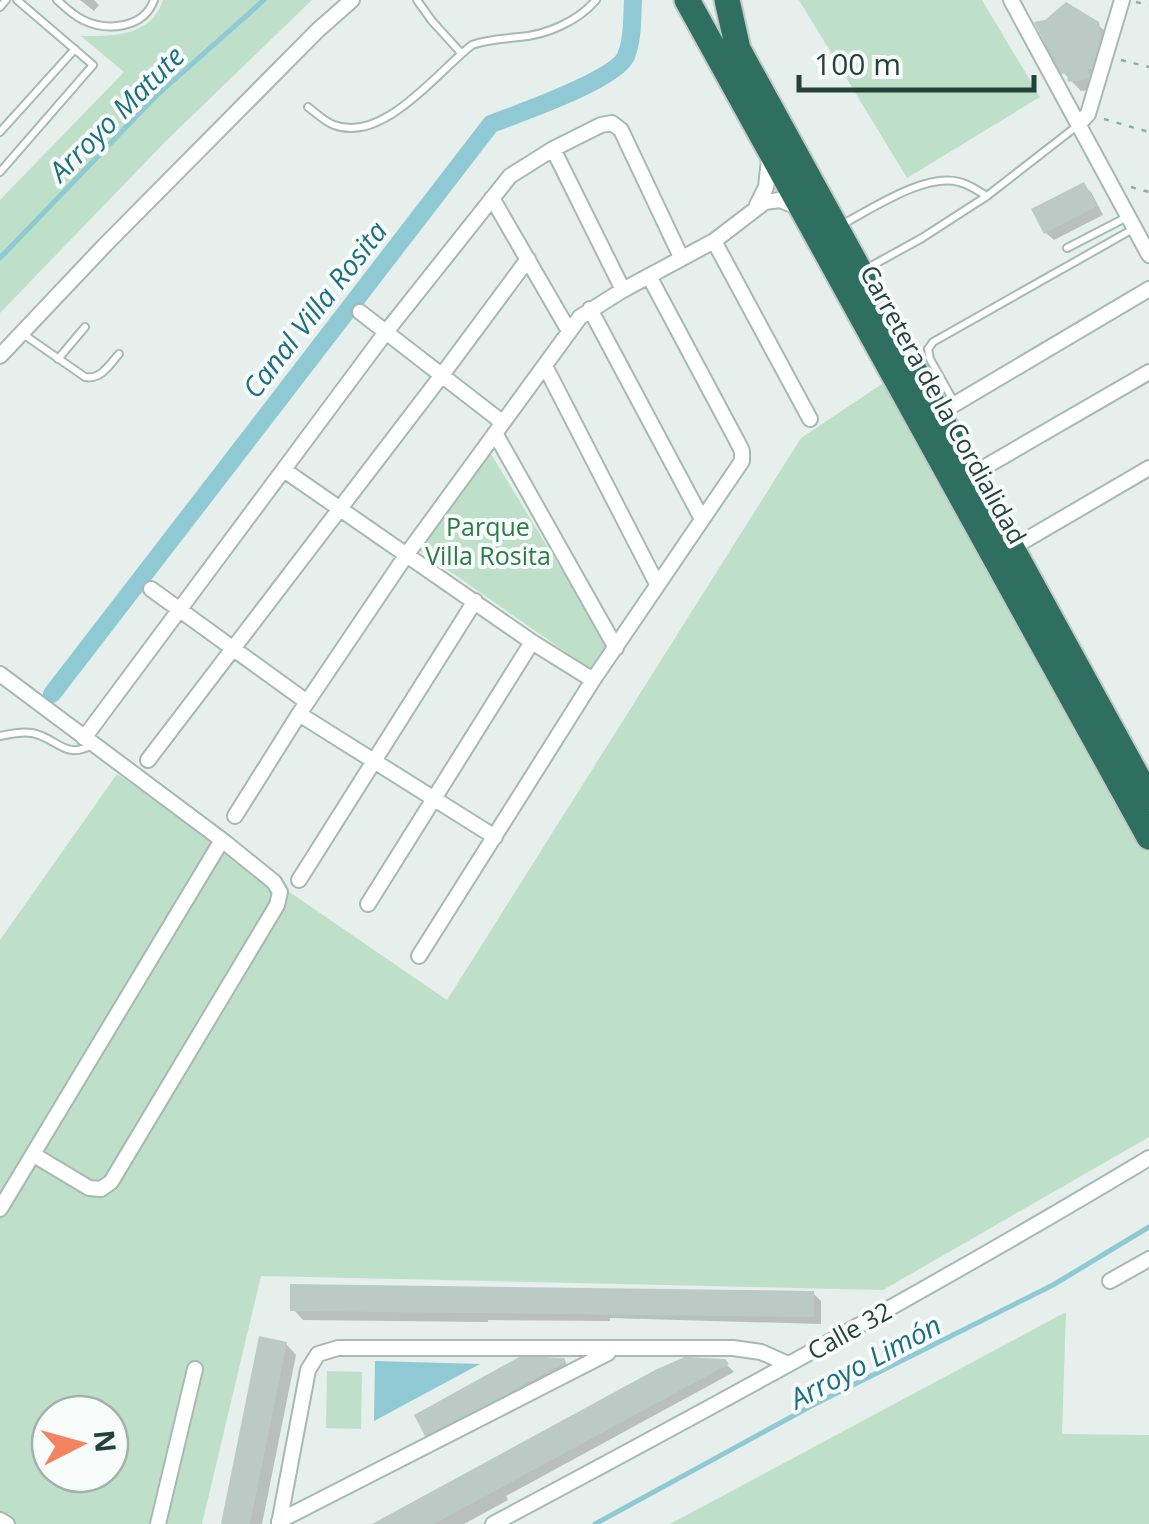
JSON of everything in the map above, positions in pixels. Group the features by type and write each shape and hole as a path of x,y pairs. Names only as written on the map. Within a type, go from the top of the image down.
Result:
{"highway":[{"name":"Carretera de la Cordialidad","path":"687,0 1149,837"},
{"name":"Carretera de la Cordialidad","path":"726,0 738,50 860,272 946,408 972,475 1149,798"}],"street":[{"path":"0,356 145,204 352,0"},
{"path":"1011,0 1083,120 1149,255"},
{"path":"1083,120 1122,0"},
{"path":"89,741 179,610 386,332 510,176 601,125 612,123 621,130 681,258"},
{"path":"754,210 766,187 768,148"},
{"path":"553,150 623,290"},
{"path":"492,198 569,331"},
{"path":"235,816 407,554 569,331 590,309 714,241 765,202 780,200 804,213"},
{"path":"714,241 810,419"},
{"path":"148,760 528,259"},
{"path":"419,956 594,680 742,460 742,450 649,276"},
{"path":"946,408 1149,289"},
{"path":"590,309 702,519"},
{"path":"360,312 442,375 498,428 616,648"},
{"path":"545,366 657,584"},
{"path":"972,475 1149,372"},
{"path":"1012,548 1149,468"},
{"path":"284,470 532,642 594,680"},
{"path":"151,589 232,648 374,762 494,837"},
{"path":"299,880 474,601"},
{"path":"368,904 532,642"},
{"path":"0,674 222,840 274,882 280,892 277,905 111,1182 101,1189 88,1188 34,1154"},
{"path":"0,1209 222,840"},
{"name":"Calle 32","path":"493,1524 722,1402 1149,1158"},
{"path":"1110,1281 1149,1258"},
{"path":"279,1522 308,1370 318,1354 338,1348 733,1348 761,1352 788,1364"},
{"path":"279,1522 614,1350"},
{"path":"158,1524 195,1369"},
{"path":"0,1520 6,1524"}],"lane":[{"path":"0,7 6,0"},
{"path":"0,172 93,65 18,0"},
{"path":"57,0 86,22 118,26 137,22 151,9 154,0"},
{"path":"417,0 461,54"},
{"path":"308,107 332,125 371,126 394,115 472,45 557,27 596,0"},
{"path":"0,132 76,50"},
{"path":"860,272 988,196 1083,120"},
{"path":"836,228 920,185 940,180 960,182 988,196"},
{"path":"1068,248 1131,222"},
{"path":"946,408 928,349 933,342 1131,222"},
{"path":"58,359 86,327"},
{"path":"22,333 85,377 100,375 119,354"},
{"path":"0,736 33,733 69,751 84,750 89,741"}],"path":[{"path":"1130,0 1149,5"},
{"path":"1106,56 1149,68"},
{"path":"1083,120 1149,132"}],"green space":[{"path":"163,0 312,0 166,141 0,313 0,200 124,72 81,36 140,28 150,21"},
{"path":"799,0 982,0 1040,97 907,178"},
{"path":"888,380 1149,847 1149,1137 883,1290 261,1276 202,1524 0,1524 0,940 117,774 447,1000 801,438"},
{"name":"Parque Villa Rosita","path":"491,454 609,648 593,671 419,550"},
{"path":"1066,1312 1062,1434 1149,1435 1149,1524 670,1524"},
{"path":"327,1371 362,1372 361,1429 326,1428"}],"water":[{"path":"375,1361 480,1364 374,1421"}],"building":[{"path":"1066,2 1099,22 1101,37 1093,69 1088,69 1090,79 1068,82 1067,73 1061,74 1044,49 1034,22 1045,20"},
{"path":"1084,182 1097,206 1044,234 1031,209"},
{"path":"290,1284 814,1291 814,1317 290,1311"},
{"path":"259,1336 287,1342 250,1524 221,1524"},
{"path":"521,1356 564,1358 566,1362 426,1438 414,1415"},
{"path":"685,1357 725,1359 729,1364 434,1524 372,1524 657,1369"}],"waterway":[{"name":"Arroyo Matute","path":"0,258 156,96 264,0"},
{"name":"Canal Villa Rosita","path":"52,694 491,124 605,75 626,56 633,0"},
{"name":"Arroyo Limón","path":"595,1524 813,1405 1053,1285 1149,1227"}]}
